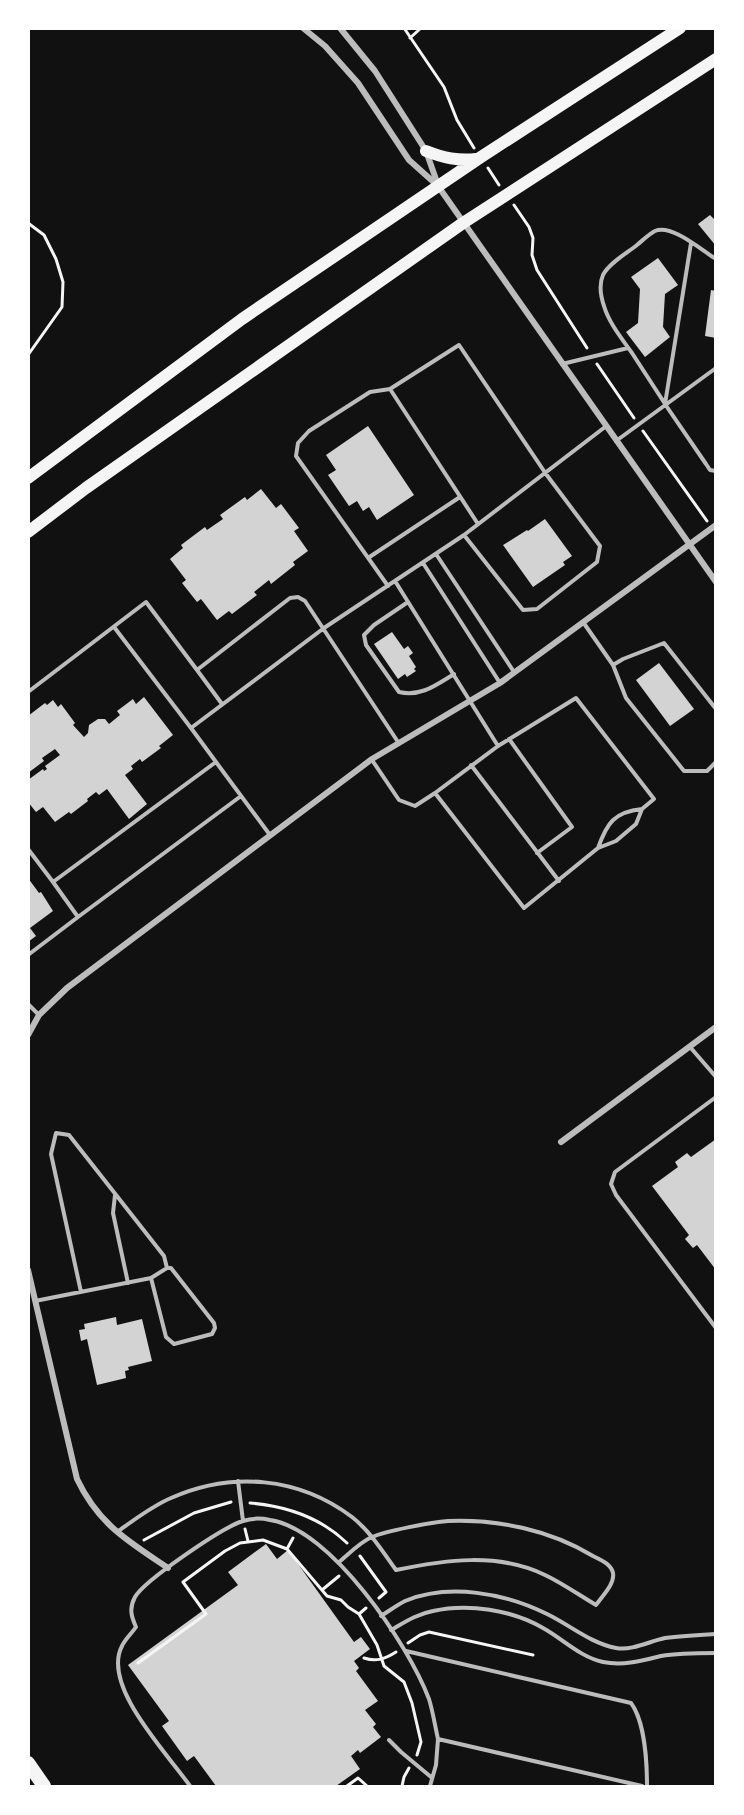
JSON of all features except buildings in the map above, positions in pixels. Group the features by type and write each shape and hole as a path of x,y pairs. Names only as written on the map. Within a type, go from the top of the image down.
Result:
{"highway":[{"path":"28,1763 44,1786"}],"main road":[{"path":"28,478 242,319 479,158 680,28"},
{"path":"28,532 86,488 462,223 716,59"},
{"path":"426,151 444,158 460,160 479,158"}],"street":[{"path":"303,28 325,46 358,83 409,160 438,186"},
{"path":"340,28 375,71 426,151 438,186 462,223 716,582"},
{"path":"28,1035 39,1015 67,987 372,759 500,682 716,525"},
{"path":"561,1142 716,1027"},
{"path":"28,1270 77,1479 87,1500 102,1519 116,1532 168,1568"}],"lane":[{"path":"716,259 671,231 663,229 655,231 607,268 602,276 601,296 604,309 665,405 710,470 716,471"},
{"path":"665,405 691,243"},
{"path":"388,586 296,456 298,443 309,431 370,392 390,389 459,345 546,474 600,546 597,562 537,609 523,610 464,535"},
{"path":"561,364 628,348"},
{"path":"615,441 716,368"},
{"path":"390,389 478,524"},
{"path":"191,728 324,628 464,535 605,427"},
{"path":"368,558 460,497"},
{"path":"436,554 514,672"},
{"path":"423,563 500,682"},
{"path":"395,581 498,746"},
{"path":"196,670 291,598 298,597 305,601 324,628 398,742"},
{"path":"28,692 146,602 222,704"},
{"path":"408,602 374,625 364,635 366,645 399,692 411,695 423,692 454,674"},
{"path":"583,622 613,665 626,698 684,771 707,771 716,762"},
{"path":"114,627 270,835"},
{"path":"613,665 664,643 716,709"},
{"path":"372,759 399,800 415,806 508,739 576,698 654,799 642,809 636,824 616,841 598,849 524,908 435,793"},
{"path":"508,739 572,827 537,853"},
{"path":"54,882 216,762"},
{"path":"471,765 559,881"},
{"path":"28,955 241,796"},
{"path":"598,849 606,826 626,811 642,809"},
{"path":"28,849 78,917"},
{"path":"28,1004 39,1015"},
{"path":"690,1046 716,1077"},
{"path":"716,1097 615,1172 611,1184 616,1195 716,1328"},
{"path":"81,1292 51,1154 56,1133 69,1136 164,1256 167,1268"},
{"path":"116,1194 113,1213 128,1283"},
{"path":"35,1301 151,1278 171,1268 214,1323 215,1328 212,1334 174,1344 166,1337 151,1278"},
{"path":"116,1532 169,1498 195,1488 262,1481 289,1485 322,1498 353,1518 372,1537 396,1570 435,1562 497,1561 543,1574 596,1605 613,1580 613,1571 608,1565 553,1536 515,1526 484,1522 447,1521 372,1537 339,1562"},
{"path":"238,1482 243,1521"},
{"path":"190,1786 130,1705 119,1681 118,1661 122,1647 136,1627 131,1608 136,1596 145,1586 168,1568 227,1528 256,1518 289,1525 318,1543 346,1570 404,1649 413,1663 430,1702 438,1739 436,1765 430,1786"},
{"path":"381,1616 404,1601 427,1595 450,1592 480,1593 511,1599 546,1613 599,1644 620,1649 664,1638 716,1634"},
{"path":"391,1630 412,1617 433,1611 462,1608 489,1610 515,1617 542,1627 581,1654 618,1665 642,1662 662,1656 716,1653"},
{"path":"404,1649 630,1703 638,1718 647,1759 647,1786"},
{"path":"438,1739 642,1786"},
{"path":"389,1740 431,1777"}],"path":[{"path":"404,28 444,87 457,120 479,158 517,209"},
{"path":"410,38 422,28"},
{"path":"28,223 44,235 56,259 63,282 62,307 28,355"},
{"path":"135,1546 175,1521 214,1506 240,1503 277,1506 297,1512 332,1531 354,1550 386,1592 359,1614"},
{"path":"138,1663 206,1614 183,1582 225,1551 240,1543 263,1540 287,1549 327,1596 341,1600 359,1614 376,1645 384,1666 404,1682 412,1703 421,1742 402,1786"},
{"path":"322,1590 346,1570"},
{"path":"364,1658 382,1660 404,1649 420,1635 429,1632 533,1655"},
{"path":"347,1786 358,1778 367,1786"}]}
